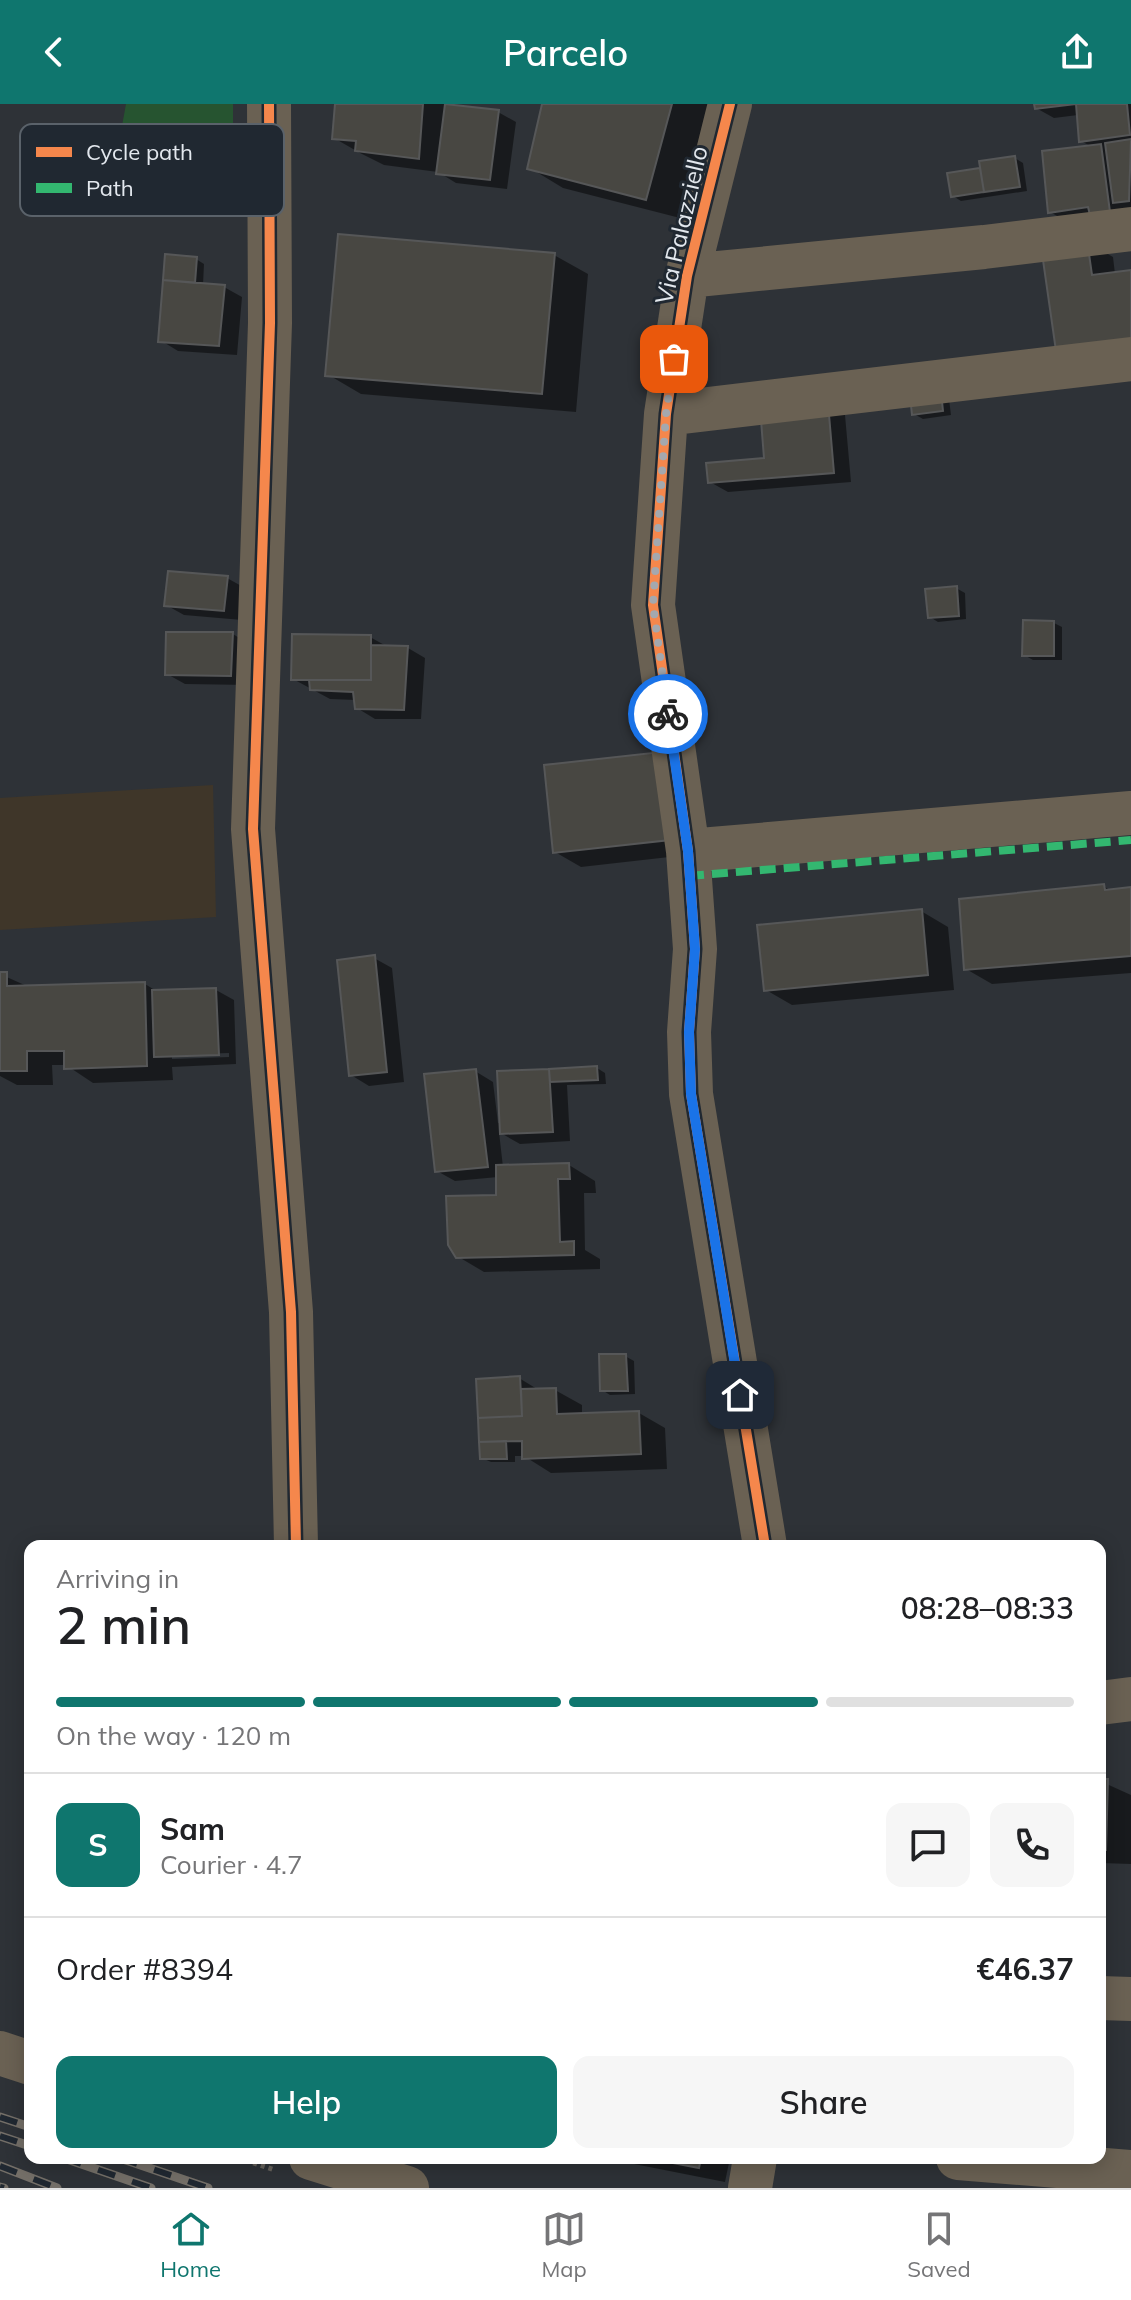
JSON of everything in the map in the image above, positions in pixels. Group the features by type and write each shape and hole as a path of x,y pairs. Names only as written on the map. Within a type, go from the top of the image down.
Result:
{"street":[{"path":"269,104 269,124"},
{"name":"Via Palazziello","path":"730,104 687,276 666,414 653,605 688,851 695,949 689,1032 691,1094 764,1540"},
{"path":"270,216 270,323 253,829 291,1312 296,1540"},
{"path":"687,276 984,247 1131,229"},
{"path":"666,414 1131,359"},
{"path":"688,851 1131,813"},
{"path":"1106,1702 1131,1699"},
{"path":"1106,1998 1131,1999"},
{"path":"0,2053 24,2061"},
{"path":"330,2164 407,2188"},
{"path":"750,2188 754,2164"},
{"path":"1032,2164 1131,2172"}],"shaded area":[{"path":"213,785 216,917 0,930 0,798"}],"green space":[{"path":"126,104 233,104 233,124 122,124"}],"building":[{"path":"335,104 423,104 419,159 355,151 356,141 332,139"},
{"path":"445,104 499,110 490,180 436,174"},
{"path":"542,104 672,104 646,200 527,169"},
{"path":"1034,104 1076,104 1035,109"},
{"path":"1076,104 1127,104 1130,135 1079,142"},
{"path":"1131,139 1129,201 1113,203 1105,143"},
{"path":"1101,144 1110,212 1090,215 1088,207 1048,213 1042,151"},
{"path":"1015,156 1020,187 984,192 979,161"},
{"path":"980,168 984,192 951,197 947,173"},
{"path":"338,234 555,253 542,394 325,376"},
{"path":"1087,240 1092,275 1131,270 1131,341 1056,351 1041,246"},
{"path":"165,254 197,257 195,283 163,280"},
{"path":"163,280 225,285 219,346 158,342"},
{"path":"941,392 943,411 912,415 910,396"},
{"path":"828,403 834,473 708,483 706,463 764,458 761,420"},
{"path":"168,571 228,576 224,611 164,606"},
{"path":"957,586 959,616 928,618 925,589"},
{"path":"1023,620 1054,621 1054,656 1022,656"},
{"path":"166,632 233,632 231,676 165,675"},
{"path":"292,634 371,635 371,680 291,680"},
{"path":"371,645 408,646 404,710 355,709 353,692 310,690 309,680 371,680"},
{"path":"661,752 670,840 553,853 544,765"},
{"path":"1104,884 1105,890 1131,887 1131,956 964,970 959,899"},
{"path":"922,909 928,975 764,991 757,925"},
{"path":"375,955 387,1072 349,1076 337,960"},
{"path":"0,972 7,972 7,986 145,982 147,1066 64,1069 64,1051 27,1051 27,1071 0,1071"},
{"path":"216,988 219,1055 154,1057 152,990"},
{"path":"597,1066 598,1080 550,1082 549,1069"},
{"path":"476,1069 488,1167 435,1172 424,1074"},
{"path":"549,1069 553,1132 500,1134 497,1071"},
{"path":"569,1163 570,1179 558,1179 560,1242 574,1241 574,1255 456,1258 448,1245 446,1196 496,1195 496,1165"},
{"path":"599,1354 626,1354 628,1391 600,1391"},
{"path":"520,1376 522,1416 478,1418 476,1379"},
{"path":"556,1388 557,1414 639,1411 641,1454 522,1459 522,1441 479,1442 478,1418 522,1416 521,1389"},
{"path":"506,1441 507,1459 480,1459 479,1442"},
{"path":"1106,1779 1108,1779 1106,1850"},
{"path":"678,2164 700,2164 699,2168"}],"railway":[{"path":"0,2117 24,2125"},
{"path":"0,2136 24,2144"},
{"path":"81,2164 151,2188"},
{"path":"138,2164 208,2188"},
{"path":"0,2166 57,2188"},
{"path":"0,2187 4,2188"}],"marked path":[{"path":"688,876 1131,840"}],"cycle path":[{"path":"269,104 269,124"},
{"path":"730,104 687,276 666,414 653,605 688,851 695,949 689,1032 691,1094 764,1540"},
{"path":"270,216 270,323 253,829 291,1312 296,1540"}],"way so far":[{"path":"668,714 653,605 666,414 674,359"}],"route":[{"path":"668,714 688,851 695,949 689,1032 691,1094 740,1395"}]}
